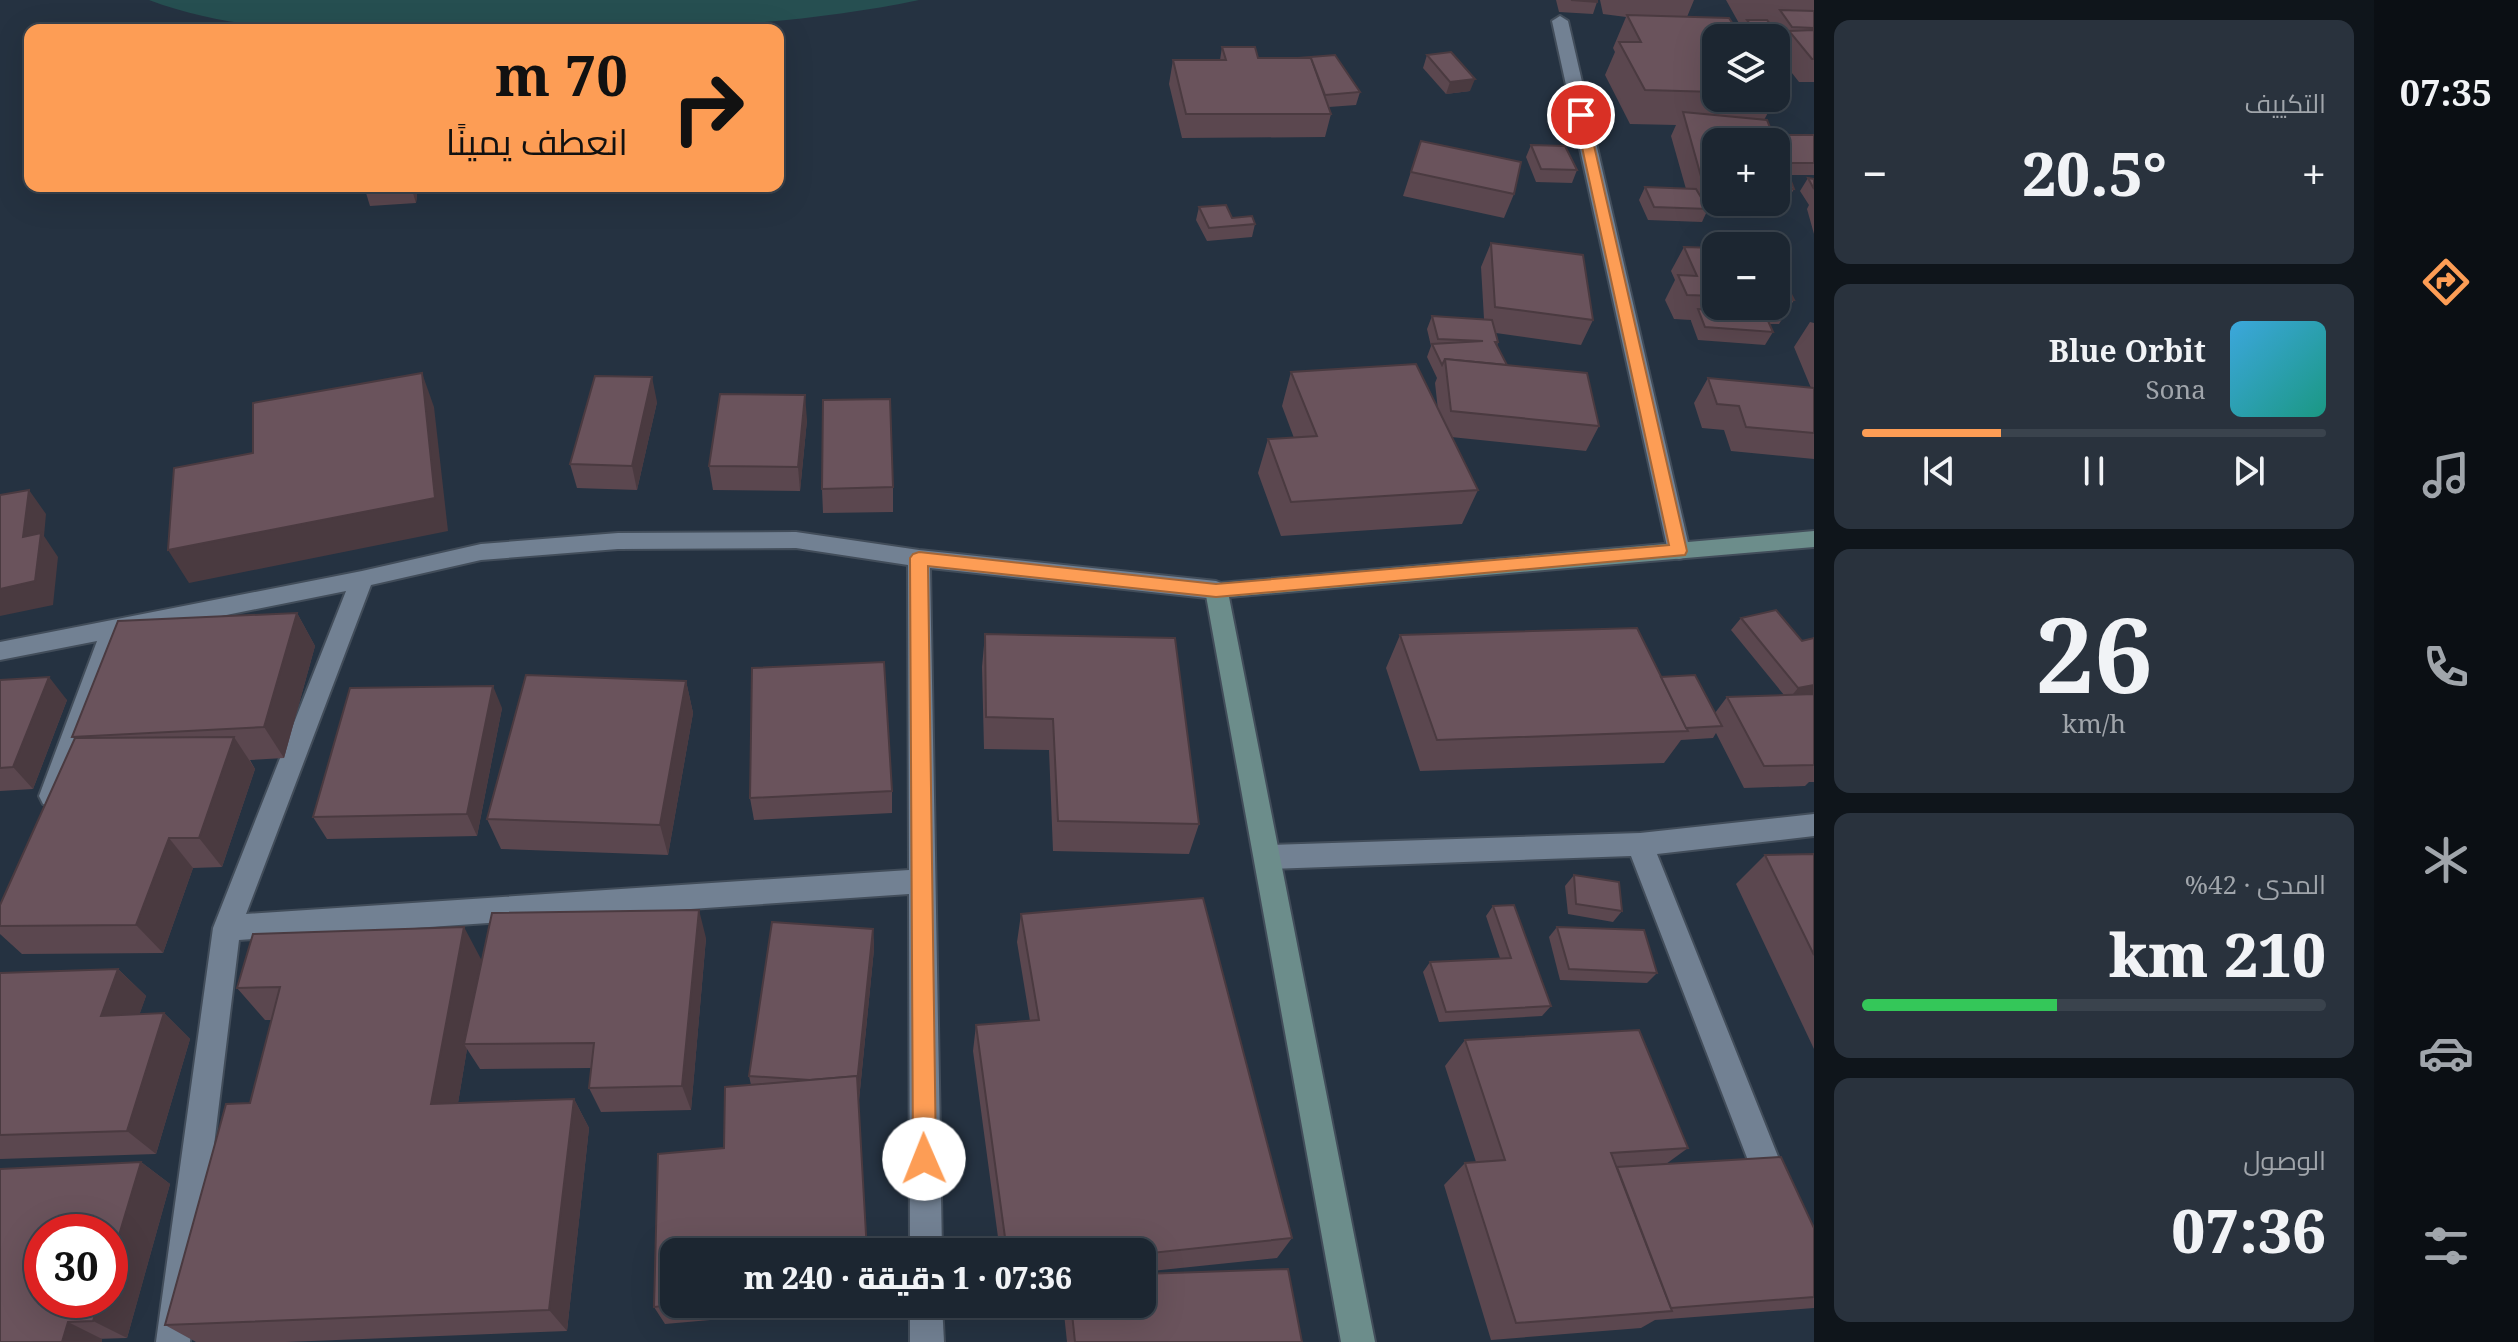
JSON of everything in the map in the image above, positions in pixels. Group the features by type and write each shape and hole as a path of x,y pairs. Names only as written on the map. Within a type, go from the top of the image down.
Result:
{"main road":[{"path":"1358,1342 1216,590 1814,539"}],"street":[{"path":"1560,21 1679,551"},
{"path":"0,651 362,579 481,552 618,541 796,540 919,558 1216,590"},
{"path":"919,558 926,1238"},
{"path":"173,1342 227,928 362,579"},
{"path":"43,820 113,629"},
{"path":"1267,857 1640,844 1814,825"},
{"path":"1640,844 1785,1214"},
{"path":"227,928 921,881"},
{"path":"926,1318 927,1342"}],"shaded area":[{"path":"149,0 919,0 807,18 736,24 250,24 187,12"}],"building":[{"path":"1780,10 1814,11 1814,28 1792,27"},
{"path":"1627,15 1729,18 1733,24 1702,24 1702,92 1645,90 1619,42 1641,42"},
{"path":"1747,20 1767,20 1770,24 1750,24"},
{"path":"1814,30 1814,59 1812,59 1790,31"},
{"path":"1222,47 1255,47 1258,58 1311,58 1331,114 1186,114 1173,60 1226,60"},
{"path":"1451,52 1475,79 1450,82 1427,55"},
{"path":"1335,55 1360,92 1325,95 1311,58 1298,58"},
{"path":"1683,112 1767,120 1770,128 1702,128 1702,180"},
{"path":"1790,135 1814,135 1814,163 1790,163"},
{"path":"1421,141 1521,162 1514,194 1411,172"},
{"path":"1531,145 1565,146 1577,170 1541,169"},
{"path":"1645,187 1696,189 1702,199 1702,209 1654,207"},
{"path":"1226,205 1232,218 1252,216 1255,224 1209,228 1199,207"},
{"path":"1491,243 1583,255 1593,320 1495,307"},
{"path":"1684,247 1702,248 1702,296 1687,295 1678,275 1697,276"},
{"path":"1432,316 1492,320 1498,342 1495,342 1507,365 1445,359 1442,365 1432,344 1483,341 1438,339"},
{"path":"1702,320 1768,320 1773,332 1705,327"},
{"path":"1445,359 1587,373 1599,426 1451,411"},
{"path":"1416,364 1478,490 1291,502 1268,439 1317,436 1291,372"},
{"path":"422,373 435,498 168,550 174,468 253,453 253,403"},
{"path":"595,376 652,377 632,466 570,464"},
{"path":"1708,378 1814,388 1814,433 1746,427 1739,406 1717,404"},
{"path":"720,394 805,395 798,467 709,466"},
{"path":"890,399 893,487 822,489 823,400"},
{"path":"29,490 23,537 41,533 35,581 0,589 0,495"},
{"path":"1776,610 1802,641 1814,638 1814,685 1798,688 1741,618"},
{"path":"297,613 264,727 72,737 118,621"},
{"path":"1637,628 1688,731 1437,740 1400,635"},
{"path":"985,634 1175,638 1199,824 1058,821 1053,719 986,717"},
{"path":"884,662 892,791 750,798 752,668"},
{"path":"526,675 686,681 660,825 487,819"},
{"path":"1695,675 1722,726 1686,728 1661,677"},
{"path":"49,677 13,767 0,768 0,680"},
{"path":"493,686 467,814 313,817 350,688"},
{"path":"1814,694 1814,765 1764,766 1727,697"},
{"path":"234,737 199,838 169,838 136,925 0,926 0,905 75,738"},
{"path":"1814,854 1814,955 1765,855"},
{"path":"1574,875 1619,882 1622,911 1576,904"},
{"path":"1203,898 1292,1238 1156,1253 1156,1238 1005,1238 976,1025 1039,1020 1021,914"},
{"path":"1514,905 1551,1006 1446,1012 1430,962 1511,958 1493,906"},
{"path":"699,910 682,1086 589,1088 594,1043 464,1044 492,913"},
{"path":"772,922 873,929 857,1083 857,1076 810,1080 749,1076"},
{"path":"464,927 431,1104 574,1099 549,1310 165,1325 226,1104 250,1103 280,987 237,988 253,934"},
{"path":"1557,927 1644,930 1657,973 1569,969"},
{"path":"118,969 101,1016 164,1013 127,1131 0,1135 0,973"},
{"path":"1639,1030 1688,1148 1611,1153 1672,1311 1516,1323 1465,1163 1505,1160 1465,1040"},
{"path":"857,1076 866,1238 660,1238 660,1306 654,1307 658,1154 724,1148 725,1087"},
{"path":"1781,1157 1814,1228 1814,1297 1671,1308 1617,1167"},
{"path":"141,1162 125,1214 24,1214 24,1318 94,1318 93,1321 68,1322 62,1342 0,1342 0,1169"},
{"path":"1288,1269 1302,1342 1075,1342 1072,1318 1156,1318 1156,1274"}],"route":[{"path":"924,1159 919,558 1216,590 1679,551 1581,115"}]}
